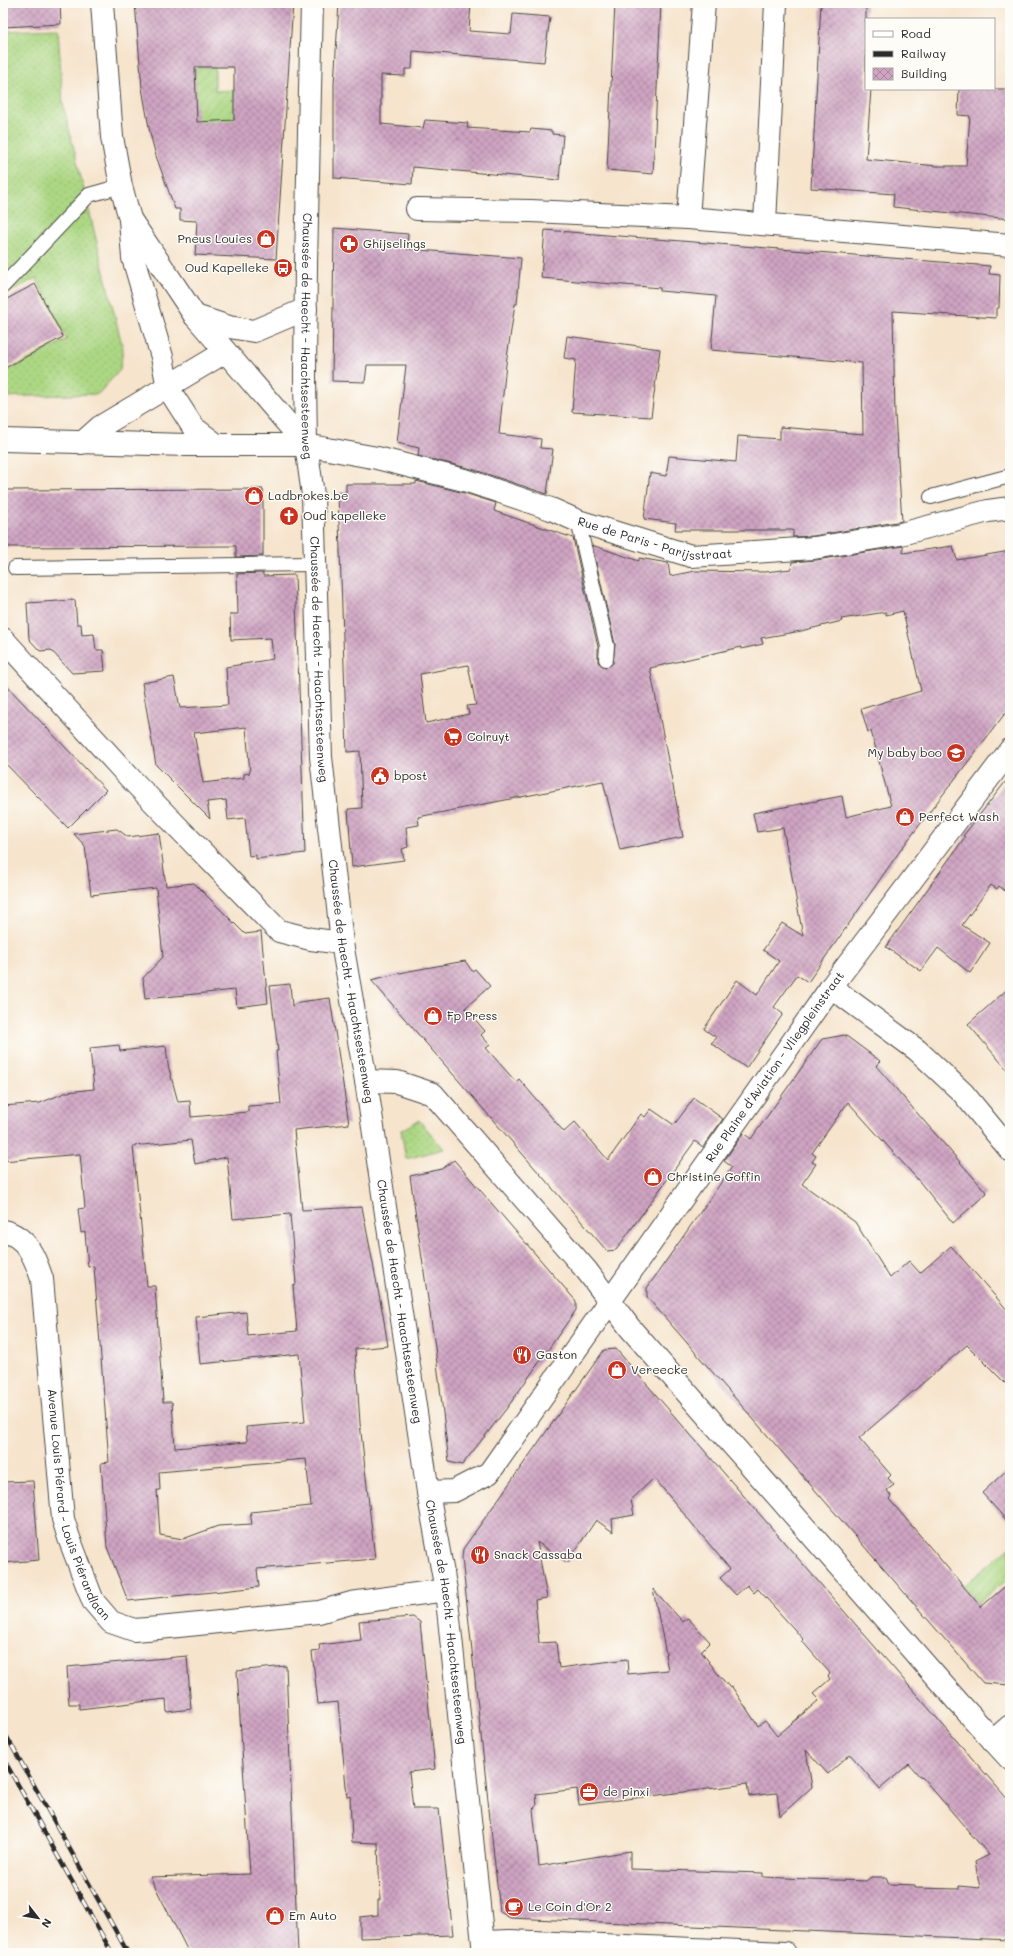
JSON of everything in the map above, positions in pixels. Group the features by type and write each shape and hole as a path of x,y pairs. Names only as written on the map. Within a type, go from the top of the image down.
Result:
{"street":[{"path":"102,3 112,137 121,186 130,219 133,258 162,357 168,388 193,427 218,445"},
{"name":"Chaussée de Haecht - Haachtsesteenweg","path":"312,3 306,309 306,445 312,495 321,757 342,943 366,1081 428,1492 446,1590 483,1948"},
{"path":"688,218 704,3"},
{"path":"765,223 776,3"},
{"path":"417,209 688,218 765,223 1010,245"},
{"path":"130,219 195,316 225,352 272,403 306,445"},
{"path":"195,316 229,327 254,330 306,309"},
{"path":"82,443 100,427 168,388 225,352"},
{"name":"Rue de Paris - Parijsstraat","path":"3,440 82,443 306,445 377,458 468,481 552,509 578,521 691,556 814,548 901,534 988,511 1010,508"},
{"path":"3,639 130,778 279,931 311,939 342,943"},
{"name":"Rue Plaine d'Aviation - Vliegpleinstraat","path":"428,1492 454,1491 489,1473 590,1332 609,1301 832,987 1010,750"},
{"path":"832,987 917,1050 963,1093 1010,1150"},
{"path":"366,1081 397,1082 433,1094 587,1271 645,1346 1010,1759"},
{"name":"Avenue Louis Piérard - Louis Piérardlaan","path":"3,1231 9,1232 24,1242 34,1257 42,1279 63,1519 93,1601 111,1622 134,1630 159,1628 319,1612 351,1603 446,1590"},
{"path":"993,1741 1010,1726"},
{"path":"483,1948 502,1941 785,1953"}],"lane":[{"path":"3,286 89,195 121,186"},
{"path":"931,497 1010,476"},
{"path":"578,521 607,646 606,659"},
{"path":"15,568 314,564"}],"green space":[{"path":"58,29 63,104 123,349 120,370 98,394 3,397 3,373 67,339 36,278 3,296 3,31"},
{"path":"195,67 215,67 215,91 234,90 248,120 195,123"},
{"path":"419,1120 444,1149 406,1159 401,1130"},
{"path":"1010,1547 1010,1581 1008,1579 975,1606 960,1589"}],"building":[{"path":"3,3 60,3 61,24 3,27"},
{"path":"135,3 293,3 276,259 195,255 197,221 180,220 180,209 175,209 156,156 150,133 142,88","holes":["195,67 234,67 234,120 197,122"]},
{"path":"339,3 471,3 469,31 511,34 513,14 550,17 544,62 413,51 412,69 405,69 405,76 381,75 381,124 423,128 425,120 468,123 467,128 530,132 531,129 552,131 552,134 563,135 559,180 413,167 412,184 334,178 334,84"},
{"path":"615,3 661,3 653,174 607,170"},
{"path":"821,3 866,3 865,90 871,90 866,159 937,166 966,166 970,116 958,115 959,90 1010,89 1010,219 893,207 894,194 811,188"},
{"path":"334,228 408,234 407,249 521,258 517,304 515,304 506,364 499,434 541,439 540,448 553,449 547,494 472,469 418,456 419,448 397,443 406,365 367,365 365,382 332,381"},
{"path":"545,230 990,266 989,274 1000,275 999,308 996,308 996,318 893,311 895,415 902,521 813,536 793,537 793,530 675,530 676,523 644,519 650,473 666,476 669,456 736,462 738,436 780,439 780,427 863,434 862,363 711,350 716,296 660,291 660,288 541,278"},
{"path":"35,284 63,337 3,369 3,301"},
{"path":"567,336 660,349 651,417 572,412 576,360 564,358"},
{"path":"416,481 496,503 494,511 573,538 598,647 598,662 605,667 613,663 615,644 592,545 639,561 639,558 668,563 670,576 695,571 765,572 791,569 792,562 816,560 903,546 903,553 953,546 957,560 1010,551 1010,707 902,848 808,982 797,975 774,1007 783,1014 746,1068 711,1043 717,1038 704,1029 737,980 757,995 779,961 763,950 782,923 803,936 783,828 757,832 753,813 842,796 846,817 891,806 871,731 868,732 861,709 921,691 903,611 886,615 886,612 841,619 842,621 801,631 761,638 763,644 741,649 741,647 650,668 683,837 620,850 603,781 418,817 419,825 406,827 408,847 402,849 404,860 352,867 348,809 362,808 360,751 347,752 338,493 346,492 346,484 416,484","holes":["468,665 476,705 467,706 469,714 426,723 420,674"]},
{"path":"263,489 263,556 236,557 236,546 3,547 3,490"},
{"path":"263,573 263,576 295,575 305,853 256,859 256,855 249,856 245,818 228,820 226,800 207,802 210,819 156,765 142,683 174,677 180,708 228,705 226,667 273,659 271,638 231,640 230,614 238,614 237,574","holes":["246,727 250,773 244,774 244,778 203,783 194,733"]},
{"path":"75,600 77,624 81,624 82,635 94,634 96,650 103,650 105,671 72,673 51,650 40,651 29,639 27,603"},
{"path":"3,682 106,790 68,828 3,761"},
{"path":"1010,776 1010,895 999,886 997,889 991,885 962,925 990,943 970,973 938,948 921,971 886,947 965,837 963,836"},
{"path":"117,829 128,837 159,833 166,886 194,883 245,934 261,932 268,1003 237,1007 235,990 145,999 143,978 163,957 156,888 91,895 85,846 74,834"},
{"path":"465,961 472,971 475,969 490,986 465,1008 485,1031 481,1035 490,1045 486,1048 516,1082 519,1079 564,1132 575,1122 608,1160 641,1114 645,1117 651,1109 674,1125 694,1098 723,1119 703,1147 695,1141 616,1250 607,1251 371,980 409,971"},
{"path":"290,984 292,1006 299,1002 330,998 349,1124 294,1130 302,1210 362,1207 383,1315 388,1346 355,1349 360,1423 375,1559 257,1569 259,1587 128,1601 107,1547 101,1463 109,1462 94,1266 88,1267 85,1232 81,1233 78,1209 85,1208 80,1154 3,1161 3,1106 40,1103 67,1092 94,1089 90,1048 119,1045 120,1051 166,1046 168,1065 178,1102 190,1101 191,1117 248,1112 248,1106 281,1104 276,1051 278,1051 270,986","holes":["191,1140 195,1164 227,1157 233,1219 290,1214 296,1284 293,1285 297,1331 248,1336 246,1312 196,1317 200,1364 299,1354 305,1422 246,1427 247,1442 175,1448 172,1402 163,1402 155,1286 147,1286 133,1146","306,1459 311,1506 250,1512 252,1524 218,1526 183,1539 160,1535 157,1490 160,1490 159,1472"]},
{"path":"1010,987 1010,1073 968,1024"},
{"path":"845,1035 880,1061 876,1066 987,1193 953,1223 919,1181 848,1102 812,1153 816,1156 812,1162 816,1164 802,1184 855,1222 890,1278 909,1261 920,1273 951,1246 1010,1313 1010,1388 967,1345 859,1438 891,1475 888,1478 894,1485 887,1490 891,1496 889,1499 981,1607 1010,1582 1010,1685 983,1683 647,1297 647,1288 732,1167 724,1161 743,1133 751,1139 822,1039"},
{"path":"454,1160 576,1301 576,1310 507,1408 462,1465 449,1462 435,1347 410,1176 442,1169"},
{"path":"616,1349 1010,1802 1010,1940 510,1918 500,1912 462,1558 463,1549 604,1350","holes":["654,1478 730,1569 720,1578 736,1595 747,1585 754,1593 758,1589 804,1640 802,1641 830,1674 828,1676 830,1679 813,1694 819,1700 777,1736 765,1721 758,1726 732,1687 730,1688 701,1651 710,1642 688,1618 683,1622 653,1589 668,1670 628,1674 627,1659 559,1668 556,1642 539,1643 535,1600 547,1598 537,1542 567,1563 596,1520 613,1532 612,1519 634,1515 631,1500","806,1750 828,1774 850,1754 880,1789 909,1764 989,1855 975,1862 980,1888 959,1886 959,1889 915,1888 915,1885 889,1884 886,1877 871,1877 866,1881 763,1877 763,1873 630,1869 630,1851 539,1866 533,1809 537,1805 536,1794 577,1789 579,1805 747,1784 749,1796 777,1793 780,1816 812,1787"]},
{"path":"1010,1467 1010,1524 982,1493"},
{"path":"33,1481 39,1560 3,1563 3,1482"},
{"path":"413,1617 420,1622 435,1769 409,1772 413,1809 439,1809 453,1935 360,1938 360,1917 378,1915 378,1900 380,1900 378,1843 352,1842 350,1796 347,1797 338,1702 318,1704 312,1652 320,1651 319,1645 361,1640 359,1621"},
{"path":"187,1656 191,1709 167,1712 166,1699 79,1709 79,1704 69,1704 67,1667"},
{"path":"286,1666 298,1953 189,1953 150,1877 250,1874 237,1671"}],"railway":[{"path":"3,1730 128,1953"},
{"path":"3,1758 112,1953"}],"place":[{"name":"Pneus Louies","path":"266,239"},
{"name":"Ghijselings","path":"349,244"},
{"name":"Oud Kapelleke","path":"283,268"},
{"name":"Ladbrokes.be","path":"254,496"},
{"name":"Oud kapelleke","path":"289,516"},
{"name":"Colruyt","path":"453,737"},
{"name":"My baby boo","path":"956,753"},
{"name":"bpost","path":"380,776"},
{"name":"Perfect Wash","path":"905,817"},
{"name":"Fp Press","path":"433,1016"},
{"name":"Christine Goffin","path":"653,1177"},
{"name":"Gaston","path":"522,1355"},
{"name":"Vereecke","path":"617,1370"},
{"name":"Snack Cassaba","path":"480,1555"},
{"name":"de pinxi","path":"589,1792"},
{"name":"Le Coin d'Or 2","path":"514,1907"},
{"name":"Em Auto","path":"275,1916"}]}
